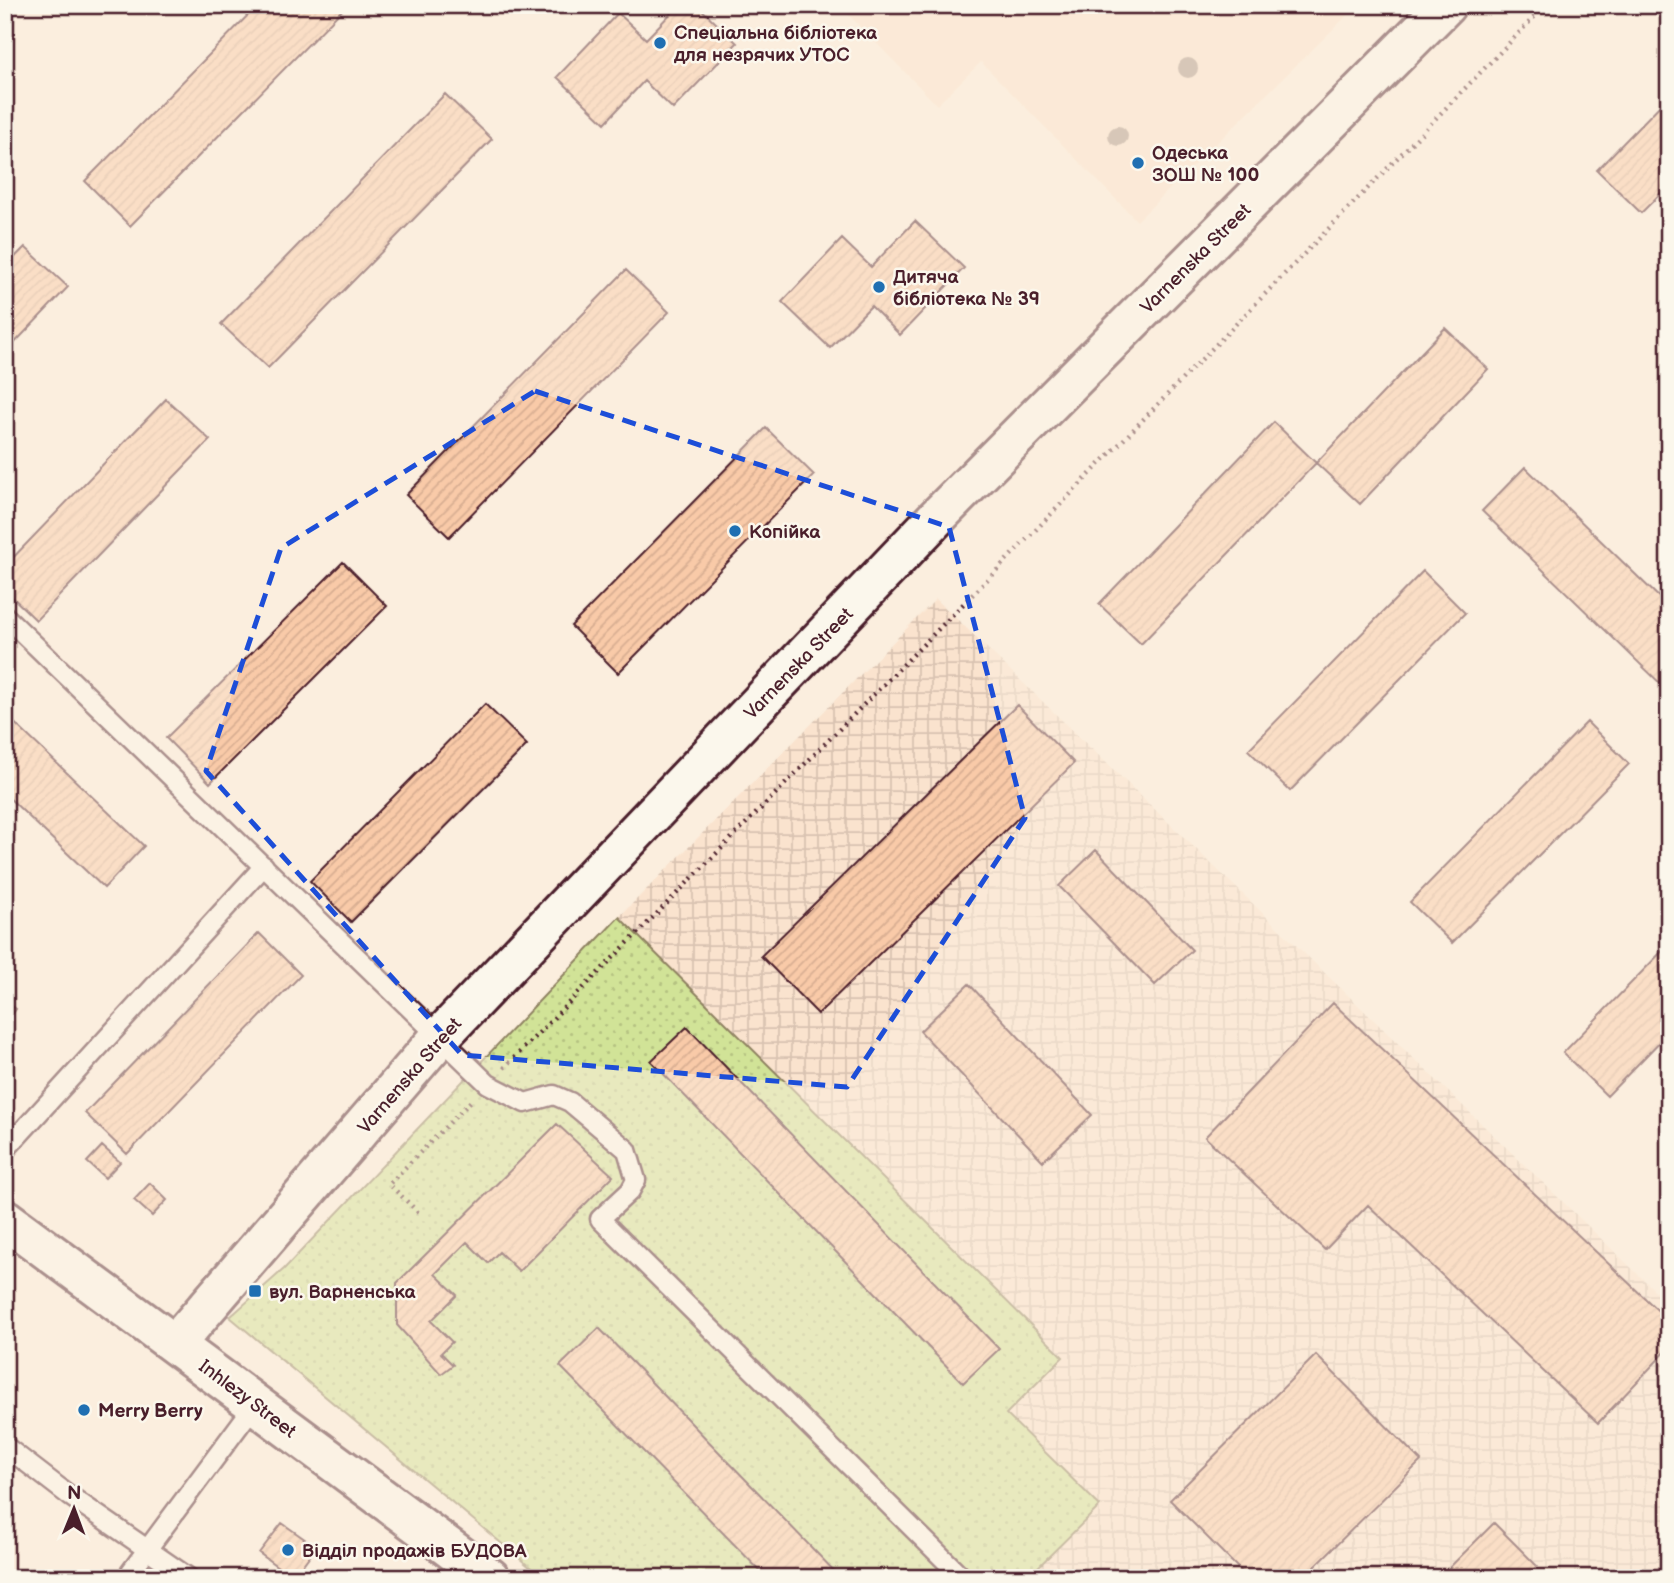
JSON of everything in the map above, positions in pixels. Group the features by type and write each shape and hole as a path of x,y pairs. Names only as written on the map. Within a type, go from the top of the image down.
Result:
{"street":[{"name":"Varnenska Street","path":"176,1343 439,1038 934,520 1446,5"},
{"name":"Inhlezy Street","path":"5,1219 176,1343 489,1578"}],"lane":[{"path":"5,615 488,1084 525,1103 554,1095 570,1102 627,1150 636,1180 630,1191 600,1219 963,1578"},
{"path":"5,1150 264,866"},
{"path":"126,1578 256,1403"},
{"path":"5,1446 70,1496 189,1578"}],"path":[{"path":"418,1212 389,1184 990,577 1546,5"}],"highlighted area":[{"path":"535,391 949,527 1025,818 847,1087 462,1055 206,771 281,548"}],"shaded area":[{"name":"Одеська ЗОШ № 100","path":"839,5 1358,5 1137,221 981,62 937,105"},
{"path":"936,599 1669,1304 1669,1578 1027,1578 1100,1506 1006,1414 1063,1356 619,917"}],"green space":[{"path":"619,917 1063,1357 1006,1414 1100,1506 1027,1578 543,1578 230,1317 284,1269"}],"building":[{"path":"258,5 347,5 130,226 85,181"},
{"path":"679,5 697,5 737,43 673,109 644,81 605,123 557,77 618,13 646,39"},
{"path":"445,94 492,139 268,368 221,324"},
{"path":"1669,96 1669,185 1641,213 1597,170"},
{"path":"915,221 964,268 900,335 871,306 830,348 782,302 842,239 871,267"},
{"path":"25,247 68,287 5,353 5,267"},
{"path":"626,270 669,312 449,537 406,495"},
{"path":"1445,328 1488,369 1360,504 1316,463"},
{"path":"166,399 210,440 36,620 5,590 5,566"},
{"path":"1274,422 1316,463 1141,644 1099,604"},
{"path":"766,428 814,475 618,673 571,626"},
{"path":"1525,467 1669,607 1669,692 1482,511"},
{"path":"343,562 387,606 210,783 166,738"},
{"path":"1423,571 1465,613 1290,791 1248,750"},
{"path":"485,704 527,745 351,922 310,881"},
{"path":"1017,705 1074,763 818,1014 761,956"},
{"path":"5,714 144,846 104,888 5,794"},
{"path":"1587,722 1629,764 1452,943 1410,902"},
{"path":"1096,850 1192,950 1155,985 1059,886"},
{"path":"259,933 301,975 127,1154 85,1113"},
{"path":"1669,944 1669,1032 1607,1096 1563,1053"},
{"path":"969,984 1092,1115 1043,1161 920,1031"},
{"path":"5,1001 16,1009 5,1024"},
{"path":"1333,1003 1669,1321 1669,1348 1598,1423 1368,1205 1325,1250 1205,1137"},
{"path":"687,1027 999,1349 963,1383 651,1061"},
{"path":"557,1124 613,1176 519,1271 499,1252 488,1263 467,1242 435,1274 457,1295 431,1321 452,1342 441,1353 453,1365 441,1374 397,1325 397,1283"},
{"path":"102,1146 120,1162 105,1178 87,1162"},
{"path":"150,1183 167,1200 152,1216 134,1200"},
{"path":"599,1328 841,1578 767,1578 560,1366"},
{"path":"1316,1355 1421,1461 1303,1578 1248,1578 1170,1500"},
{"name":"Відділ продажів БУДОВА","path":"282,1523 316,1547 293,1578 259,1553"},
{"path":"1494,1523 1537,1566 1526,1578 1439,1578"},
{"path":"1669,1558 1669,1578 1649,1578"}],"place":[{"name":"Спеціальна бібліотека для незрячих УТОС","path":"660,43"},
{"name":"Одеська ЗОШ № 100","path":"1138,163"},
{"name":"Дитяча бібліотека № 39","path":"879,287"},
{"name":"Копійка","path":"735,531"},
{"name":"вул. Варненська","path":"255,1291"},
{"name":"Merry Berry","path":"84,1410"},
{"name":"Відділ продажів БУДОВА","path":"288,1550"}]}
